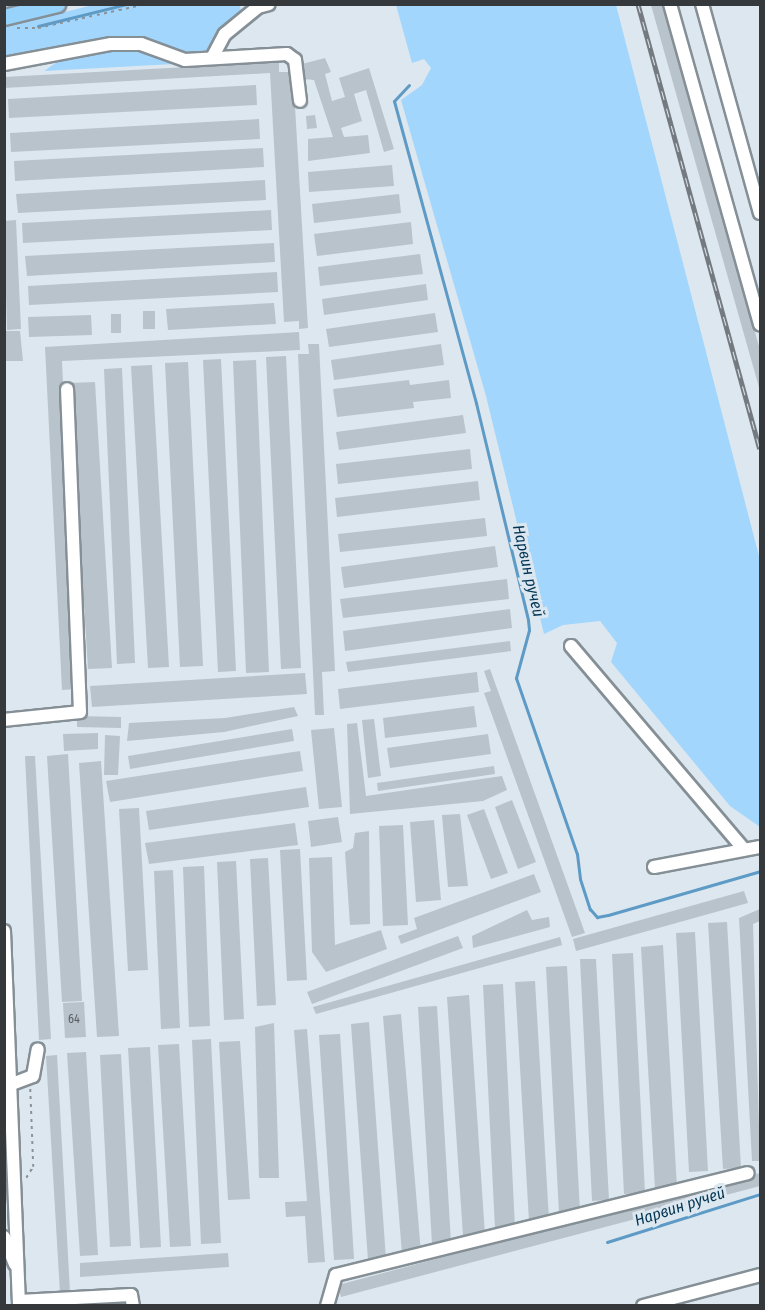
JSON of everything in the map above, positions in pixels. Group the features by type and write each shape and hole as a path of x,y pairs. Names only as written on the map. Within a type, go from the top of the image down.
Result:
{"main road":[{"path":"10,23 57,4"}],"street":[{"path":"212,57 225,34 258,7 269,4"},
{"path":"670,4 760,325"},
{"path":"702,4 760,213"},
{"path":"4,64 111,44 141,44 185,60 287,54 295,60 300,101"},
{"path":"4,720 80,712 67,389"},
{"path":"571,646 744,849"},
{"path":"654,867 760,847"},
{"path":"4,931 19,1230 17,1271 19,1303 131,1295 133,1305"},
{"path":"12,1084 27,1080 38,1068 38,1049"},
{"path":"327,1305 336,1275 748,1173"},
{"path":"4,1232 19,1230"},
{"path":"4,1237 17,1271"},
{"path":"643,1305 760,1275"}],"path":[{"path":"10,23 38,28 146,4"},
{"path":"23,1179 33,1167 27,1080"}],"shaded area":[{"path":"97,4 240,5 241,13 230,20 210,52 182,54 130,36 5,58 4,27"},
{"path":"396,5 616,5 760,560 760,827 730,806 611,662 617,643 600,621 563,625 544,634 486,396 401,100 422,85 431,68 424,59 412,63"},
{"path":"110,48 139,48 174,64 44,71 60,60"}],"building":[{"path":"651,5 663,5 760,350 760,391"},
{"path":"325,58 331,72 325,74 332,101 345,97 339,78 369,68 394,149 384,152 366,90 354,94 362,121 341,128 344,137 368,135 370,153 308,161 308,139 333,137 314,80 304,79 302,64"},
{"path":"279,62 279,72 293,72 308,328 299,329 299,321 284,322 270,73 4,88 4,77"},
{"path":"256,85 257,105 9,118 8,99"},
{"path":"315,115 317,128 307,129 306,116"},
{"path":"259,119 260,139 11,152 10,133"},
{"path":"263,148 264,167 15,181 14,161"},
{"path":"392,165 394,186 309,192 308,172"},
{"path":"265,180 266,200 18,213 16,194"},
{"path":"399,194 401,213 314,223 312,204"},
{"path":"271,210 272,230 23,243 22,223"},
{"path":"16,220 21,329 7,330 4,221"},
{"path":"411,222 413,244 317,256 314,234"},
{"path":"274,243 275,262 27,276 25,256"},
{"path":"420,254 423,274 320,286 318,267"},
{"path":"277,272 278,292 29,305 28,286"},
{"path":"426,284 428,300 324,315 322,299"},
{"path":"274,303 276,324 168,330 166,309"},
{"path":"143,311 155,311 155,329 143,329"},
{"path":"435,313 438,332 329,347 326,329"},
{"path":"111,314 121,314 121,333 111,333"},
{"path":"91,315 92,335 29,337 28,317"},
{"path":"6,331 20,331 23,361 6,361"},
{"path":"299,332 300,350 62,361 77,689 62,690 45,347"},
{"path":"308,344 319,344 335,671 322,672 324,715 315,715 298,354 309,354"},
{"path":"441,344 444,365 334,380 331,360"},
{"path":"286,356 301,668 281,669 266,357"},
{"path":"221,359 236,671 218,672 203,360"},
{"path":"256,360 269,672 246,673 233,361"},
{"path":"188,362 203,666 180,667 165,363"},
{"path":"152,365 169,667 148,668 131,366"},
{"path":"122,368 135,663 117,664 104,369"},
{"path":"409,380 410,385 449,380 451,398 413,402 414,408 337,417 333,389"},
{"path":"95,382 112,668 88,669 70,383"},
{"path":"463,415 466,433 339,450 336,432"},
{"path":"470,449 472,469 338,484 336,464"},
{"path":"478,481 480,500 337,517 335,498"},
{"path":"485,518 487,536 340,552 338,534"},
{"path":"495,546 498,567 344,588 341,567"},
{"path":"507,579 509,599 343,618 340,599"},
{"path":"510,609 512,628 345,651 343,631"},
{"path":"510,641 511,651 348,672 346,662"},
{"path":"490,669 585,933 572,937 484,693 491,691 484,671"},
{"path":"477,672 479,692 340,709 338,689"},
{"path":"305,673 307,694 92,707 90,686"},
{"path":"474,706 477,727 385,738 383,718"},
{"path":"294,707 298,716 224,732 127,741 129,723 225,718"},
{"path":"77,716 121,717 121,728 77,727"},
{"path":"374,719 381,776 368,778 362,720"},
{"path":"357,723 366,796 502,776 507,790 483,801 350,814 347,724"},
{"path":"334,728 342,807 319,809 311,730"},
{"path":"292,729 294,741 130,769 128,756"},
{"path":"98,733 98,749 64,751 63,734"},
{"path":"488,734 491,754 390,768 387,748"},
{"path":"105,735 120,736 118,775 104,775"},
{"path":"300,751 303,771 110,802 106,781"},
{"path":"68,754 82,1001 62,1002 47,756"},
{"path":"25,756 35,756 51,1039 39,1040"},
{"path":"101,761 119,1036 97,1037 79,763"},
{"path":"494,766 495,774 378,791 377,783"},
{"path":"306,787 309,807 149,830 146,811"},
{"path":"512,800 536,862 518,869 495,807"},
{"path":"139,808 148,970 128,971 119,809"},
{"path":"484,809 508,873 491,879 467,815"},
{"path":"460,814 468,886 448,887 442,815"},
{"path":"338,817 342,842 311,847 308,821"},
{"path":"434,820 441,900 416,902 410,822"},
{"path":"295,823 298,845 149,864 145,843"},
{"path":"403,825 408,925 383,926 379,826"},
{"path":"369,831 370,924 350,925 345,852 353,848 355,833"},
{"path":"300,849 307,980 287,981 280,850"},
{"path":"332,857 335,945 381,930 387,949 326,972 312,952 309,858"},
{"path":"268,858 276,1005 257,1006 250,859"},
{"path":"236,861 244,1019 224,1020 217,862"},
{"path":"204,866 210,1026 189,1027 183,867"},
{"path":"173,870 180,1028 161,1029 154,871"},
{"path":"534,874 541,892 401,944 398,936 417,929 414,918"},
{"path":"744,891 748,903 576,951 573,939"},
{"path":"760,909 760,921 753,924 760,1161 752,1161 739,918"},
{"path":"527,910 532,920 549,917 550,927 473,948 472,936"},
{"path":"727,922 741,1168 723,1169 708,923"},
{"path":"695,932 708,1171 689,1172 676,933"},
{"path":"458,936 463,948 312,1004 307,992"},
{"path":"560,937 562,945 316,1014 313,1007"},
{"path":"663,945 677,1188 655,1189 641,947"},
{"path":"633,953 645,1193 624,1194 612,954"},
{"path":"580,959 596,959 609,1200 592,1201"},
{"path":"567,966 580,1212 559,1213 546,967"},
{"path":"535,981 549,1220 529,1221 515,982"},
{"path":"503,984 515,1228 495,1229 483,985"},
{"path":"469,995 485,1235 463,1236 447,997"},
{"path":"84,1002 86,1037 65,1038 63,1003"},
{"path":"437,1006 451,1243 432,1244 418,1007"},
{"path":"401,1014 421,1253 402,1254 383,1016"},
{"path":"369,1022 386,1259 368,1260 351,1024"},
{"path":"274,1023 279,1178 259,1178 255,1027"},
{"path":"307,1029 325,1262 308,1263 305,1216 286,1217 285,1202 307,1201 294,1030"},
{"path":"340,1034 354,1259 334,1260 319,1035"},
{"path":"211,1039 221,1243 201,1244 192,1040"},
{"path":"240,1041 250,1199 228,1200 219,1042"},
{"path":"179,1044 191,1246 170,1247 158,1045"},
{"path":"150,1047 161,1247 140,1248 128,1048"},
{"path":"86,1052 98,1255 80,1256 67,1053"},
{"path":"121,1054 131,1246 110,1247 100,1055"},
{"path":"57,1055 70,1292 60,1293 46,1056"},
{"path":"760,1173 760,1186 341,1297 338,1285"},
{"path":"228,1253 229,1267 80,1277 80,1263"}],"waterway":[{"path":"38,26 127,4"},
{"name":"Нарвин ручей","path":"409,85 394,101 476,403 528,620 529,630 516,678 577,854 580,879 590,909 597,917 608,915 760,871"},
{"name":"Нарвин ручей","path":"607,1242 760,1194"}],"railway":[{"path":"638,4 760,449"}]}
